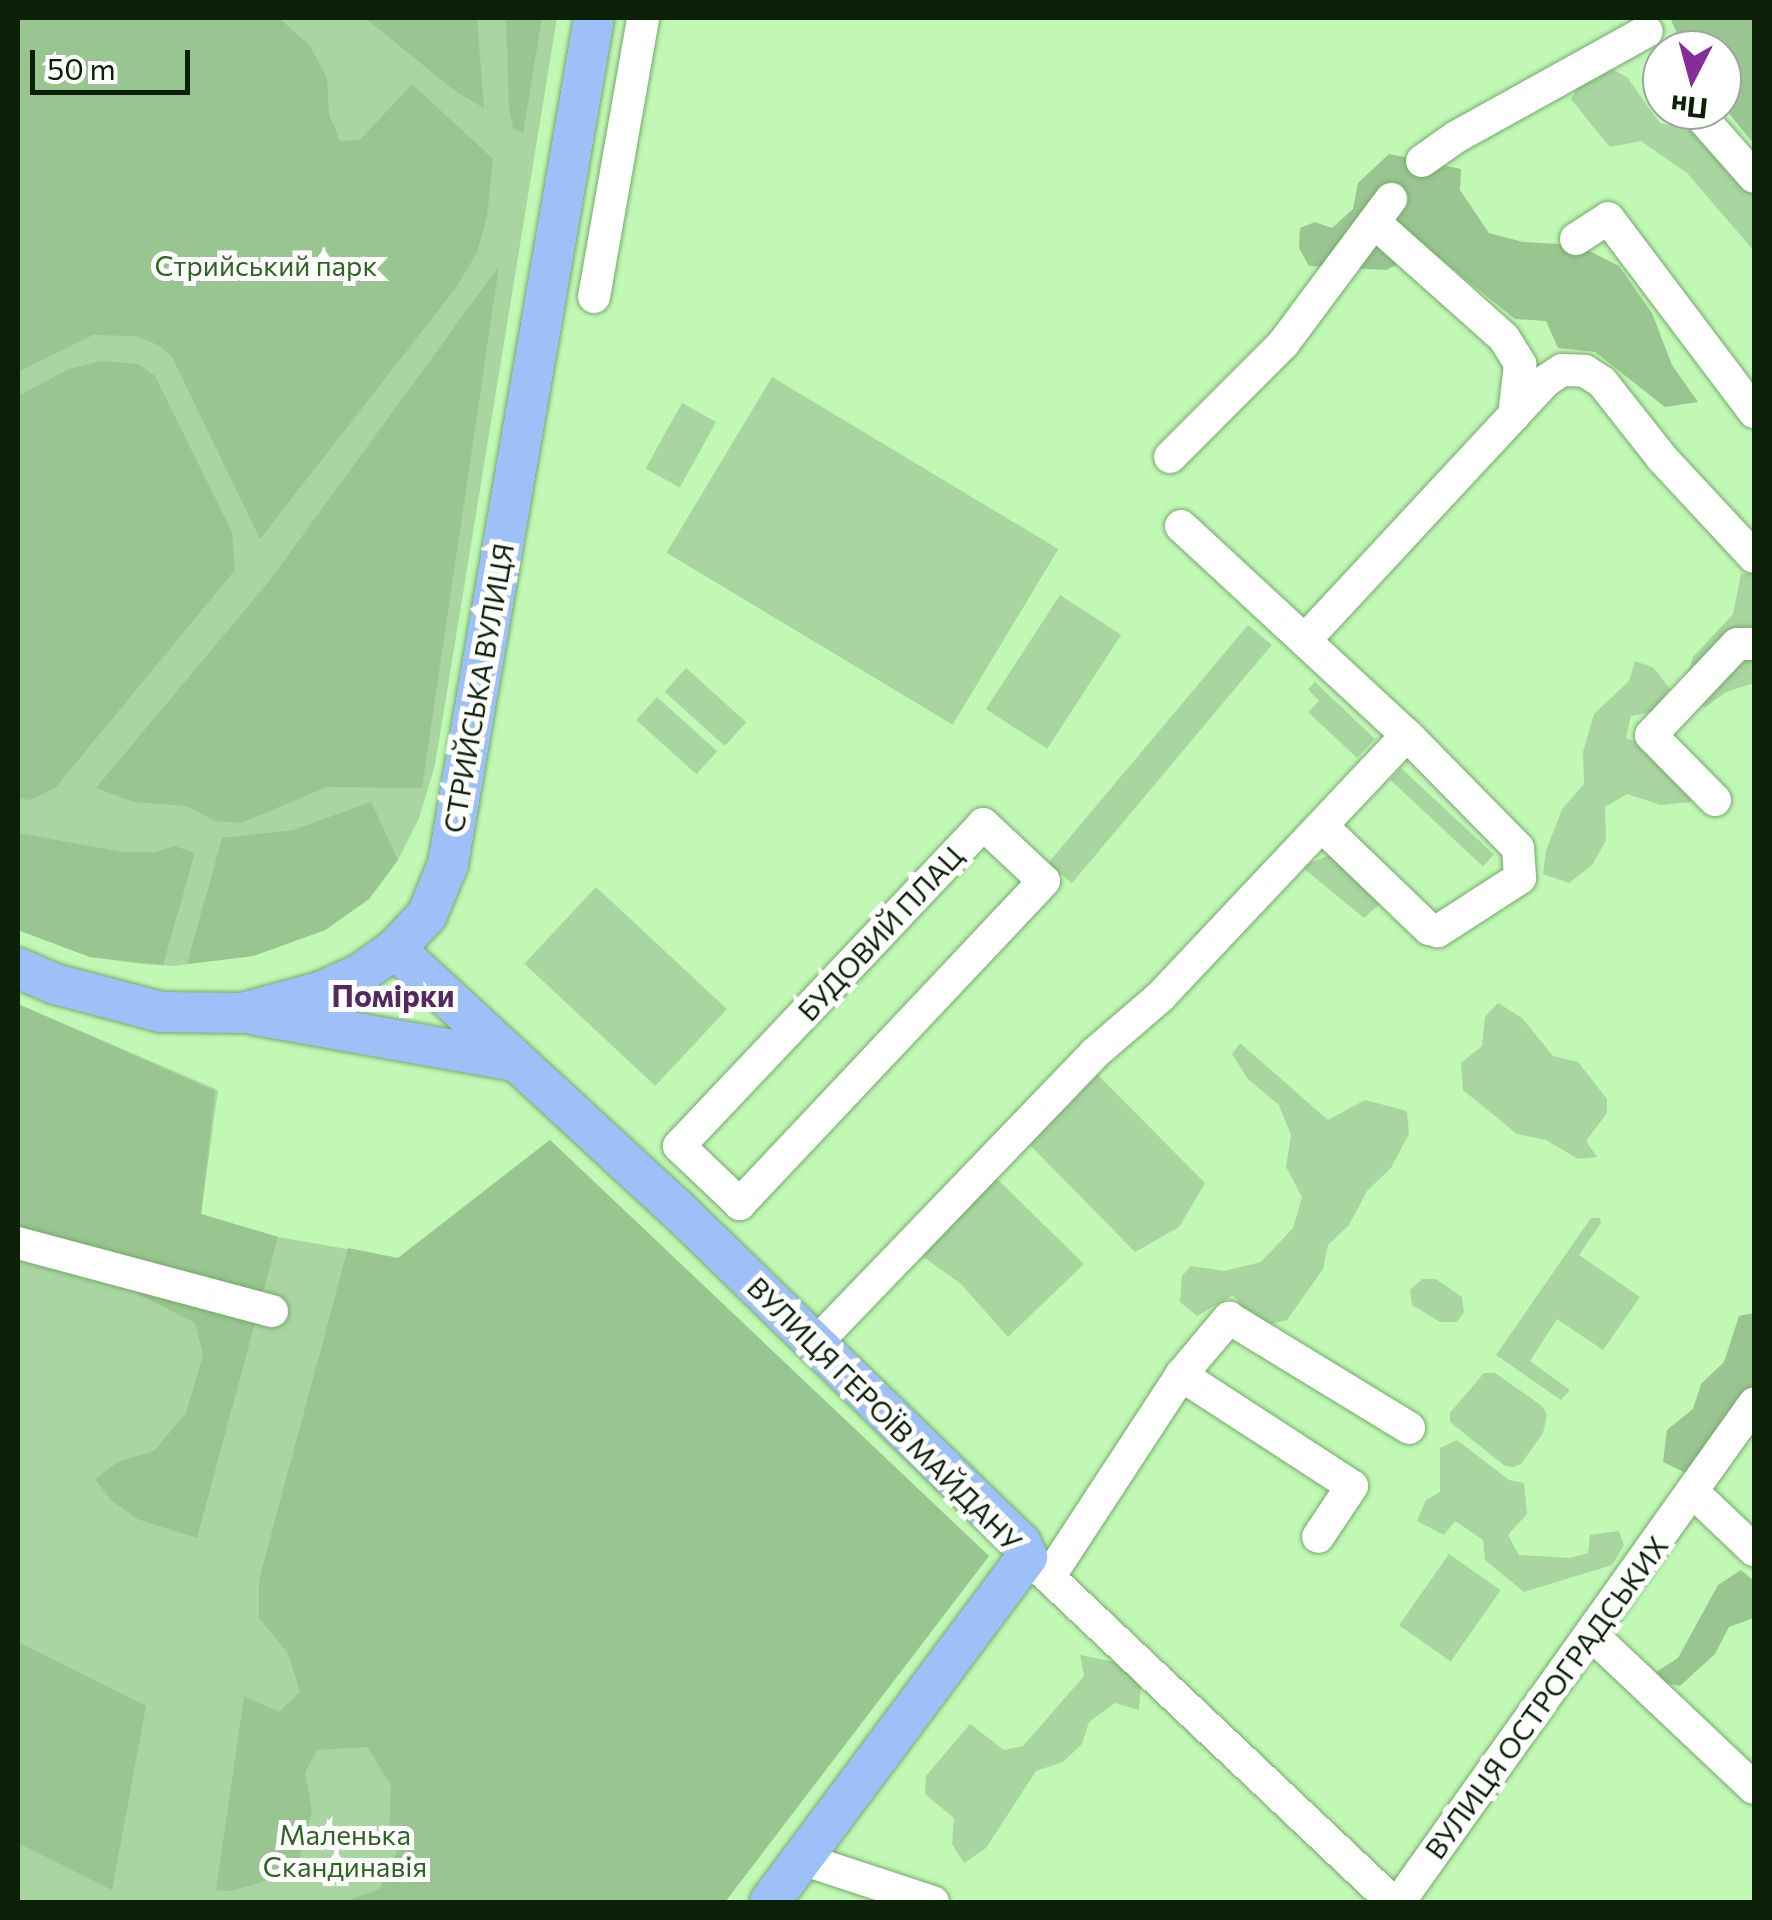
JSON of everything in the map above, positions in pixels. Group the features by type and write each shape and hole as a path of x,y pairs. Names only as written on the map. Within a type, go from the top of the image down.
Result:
{"main road":[{"name":"СТРИЙСЬКА ВУЛИЦЯ","path":"18,968 55,984 161,1012 242,1013 320,992 360,974 396,949 426,915 448,864 594,18"},
{"name":"ВУЛИЦЯ ГЕРОЇВ МАЙДАНУ","path":"396,949 675,1207 1021,1542 1038,1567 770,1902"},
{"path":"242,1013 515,1061"}],"street":[{"path":"594,298 643,18"},
{"path":"1422,161 1456,137 1642,38"},
{"path":"1712,130 1754,178"},
{"path":"1170,457 1283,344 1383,211 1504,338 1520,364 1514,416"},
{"path":"1576,239 1608,218 1754,412"},
{"path":"1304,640 1562,370 1585,371 1602,382 1662,458 1754,556"},
{"path":"1182,526 1407,736 1518,848 1520,878 1438,931 1429,929 1322,826"},
{"path":"1715,800 1651,735 1737,644 1754,644"},
{"path":"816,1343 1096,1053 1160,997 1407,736"},
{"name":"БУДОВИЙ ПЛАЦ","path":"983,824 1044,881 740,1204 708,1173 679,1146 983,824"},
{"path":"675,1207 708,1173"},
{"path":"18,1243 272,1311"},
{"path":"1396,1902 1038,1567 1229,1318 1409,1428"},
{"path":"1181,1376 1352,1486 1318,1537"},
{"name":"ВУЛИЦЯ ОСТРОГРАДСЬКИХ","path":"1396,1902 1697,1496 1754,1404"},
{"path":"1697,1496 1754,1550"},
{"path":"1591,1634 1754,1788"},
{"path":"802,1859 933,1902"}],"green space":[{"name":"Стрийський парк","path":"18,18 557,18 435,765 419,818 398,860 369,899 325,930 253,956 174,966 142,964 90,957 18,930"},
{"path":"18,18 279,18 310,46 327,78 329,114 340,141 360,140 412,84 493,159 487,216 477,253 455,289 260,539 172,357 158,345 136,336 93,335 18,372"},
{"path":"365,18 477,18 484,108 455,91"},
{"path":"506,18 542,18 523,133 513,128 509,108"},
{"path":"1670,18 1754,18 1754,144 1742,129 1742,30 1676,30"},
{"path":"1605,66 1627,77 1642,98 1642,130 1701,132 1754,190 1754,251 1687,173 1641,141 1610,147 1571,99 1578,86"},
{"path":"1389,154 1461,169 1460,190 1489,233 1523,242 1577,245 1619,266 1652,313 1672,365 1698,402 1665,407 1595,352 1558,348 1546,321 1515,319 1428,249 1386,270 1309,266 1299,248 1300,228 1315,222 1332,228 1353,209 1358,183"},
{"path":"499,266 422,788 327,787 241,823 215,821 186,806 134,802 96,788 270,580"},
{"path":"101,361 138,364 155,376 232,532 235,570 55,788 30,800 18,798 18,396 69,369"},
{"path":"772,377 1058,549 953,725 666,553"},
{"path":"682,403 716,422 680,488 646,469"},
{"path":"1754,573 1754,683 1726,692 1704,708 1683,687 1693,657 1733,614 1741,574"},
{"path":"1060,595 1121,635 1047,749 986,709"},
{"path":"1248,625 1272,645 1072,883 1048,863"},
{"path":"1635,661 1654,668 1670,689 1652,712 1631,716 1626,738 1693,764 1691,802 1661,805 1627,794 1605,807 1606,840 1593,864 1569,883 1543,874 1546,851 1562,809 1584,784 1583,752 1594,714 1629,681"},
{"path":"686,668 746,722 725,746 665,692"},
{"path":"1315,682 1375,739 1357,758 1308,712 1319,701 1308,689"},
{"path":"657,697 717,751 696,774 636,720"},
{"path":"1401,768 1494,855 1483,866 1390,780"},
{"path":"371,802 398,860 369,899 325,930 253,956 187,964 222,838 293,830"},
{"path":"18,833 123,852 156,852 174,846 195,853 163,965 90,957 18,930"},
{"path":"1329,855 1340,859 1383,901 1364,918 1302,867"},
{"path":"596,887 727,1009 655,1086 524,964"},
{"path":"1498,1003 1522,1018 1553,1056 1578,1062 1607,1099 1607,1113 1586,1141 1597,1157 1578,1159 1546,1140 1517,1134 1463,1090 1461,1063 1482,1046 1485,1017"},
{"name":"Маленька Скандинавія","path":"18,1004 218,1090 201,1214 278,1237 398,1258 550,1140 989,1556 725,1902 18,1902"},
{"path":"18,1004 215,1091 201,1214 278,1237 197,1538 137,1519 111,1500 95,1479 118,1462 154,1451 186,1413 203,1355 195,1323 18,1232"},
{"path":"1240,1043 1328,1120 1365,1100 1407,1111 1409,1134 1391,1168 1367,1191 1349,1225 1328,1245 1323,1269 1287,1320 1271,1324 1253,1322 1233,1295 1197,1316 1180,1302 1182,1276 1191,1266 1225,1271 1261,1262 1293,1228 1302,1197 1286,1167 1291,1135 1279,1105 1248,1079 1232,1054"},
{"path":"1094,1071 1205,1183 1179,1227 1135,1252 1026,1141"},
{"path":"550,1140 989,1556 725,1902 344,1902 379,1889 397,1852 389,1832 391,1785 367,1747 317,1750 305,1773 312,1811 299,1859 272,1879 231,1891 216,1890 244,1696 279,1712 300,1692 288,1653 259,1618 259,1580 348,1248 398,1258"},
{"path":"994,1176 1084,1264 1008,1337 961,1284 918,1253"},
{"path":"1591,1218 1600,1218 1601,1223 1579,1255 1640,1297 1603,1350 1557,1319 1530,1361 1570,1390 1561,1400 1496,1355"},
{"path":"1422,1279 1436,1279 1462,1297 1464,1312 1457,1322 1440,1322 1412,1305 1410,1290"},
{"path":"1754,1313 1754,1393 1690,1475 1663,1462 1667,1430 1693,1409 1701,1384 1724,1362 1739,1316"},
{"path":"1484,1373 1495,1373 1542,1406 1547,1415 1543,1433 1521,1464 1513,1467 1505,1466 1450,1422 1450,1413"},
{"path":"1457,1440 1509,1480 1524,1483 1527,1514 1508,1535 1519,1555 1570,1558 1588,1553 1590,1535 1619,1531 1624,1545 1612,1565 1524,1592 1485,1560 1483,1540 1455,1521 1444,1535 1417,1521 1426,1500 1440,1492 1440,1448"},
{"path":"1449,1554 1501,1590 1451,1661 1399,1625"},
{"path":"1741,1570 1754,1581 1754,1618 1729,1627 1715,1654 1680,1686 1666,1683 1656,1672 1678,1658 1718,1585"},
{"path":"18,1642 146,1706 112,1890 18,1843"},
{"path":"1080,1655 1125,1664 1141,1685 1139,1710 1115,1703 1089,1722 1082,1744 1063,1762 1036,1771 986,1848 964,1863 952,1844 954,1818 925,1794 926,1776 970,1724 1004,1750 1023,1746 1084,1676"}],"district":[{"name":"Помірки","path":"393,995"}]}
